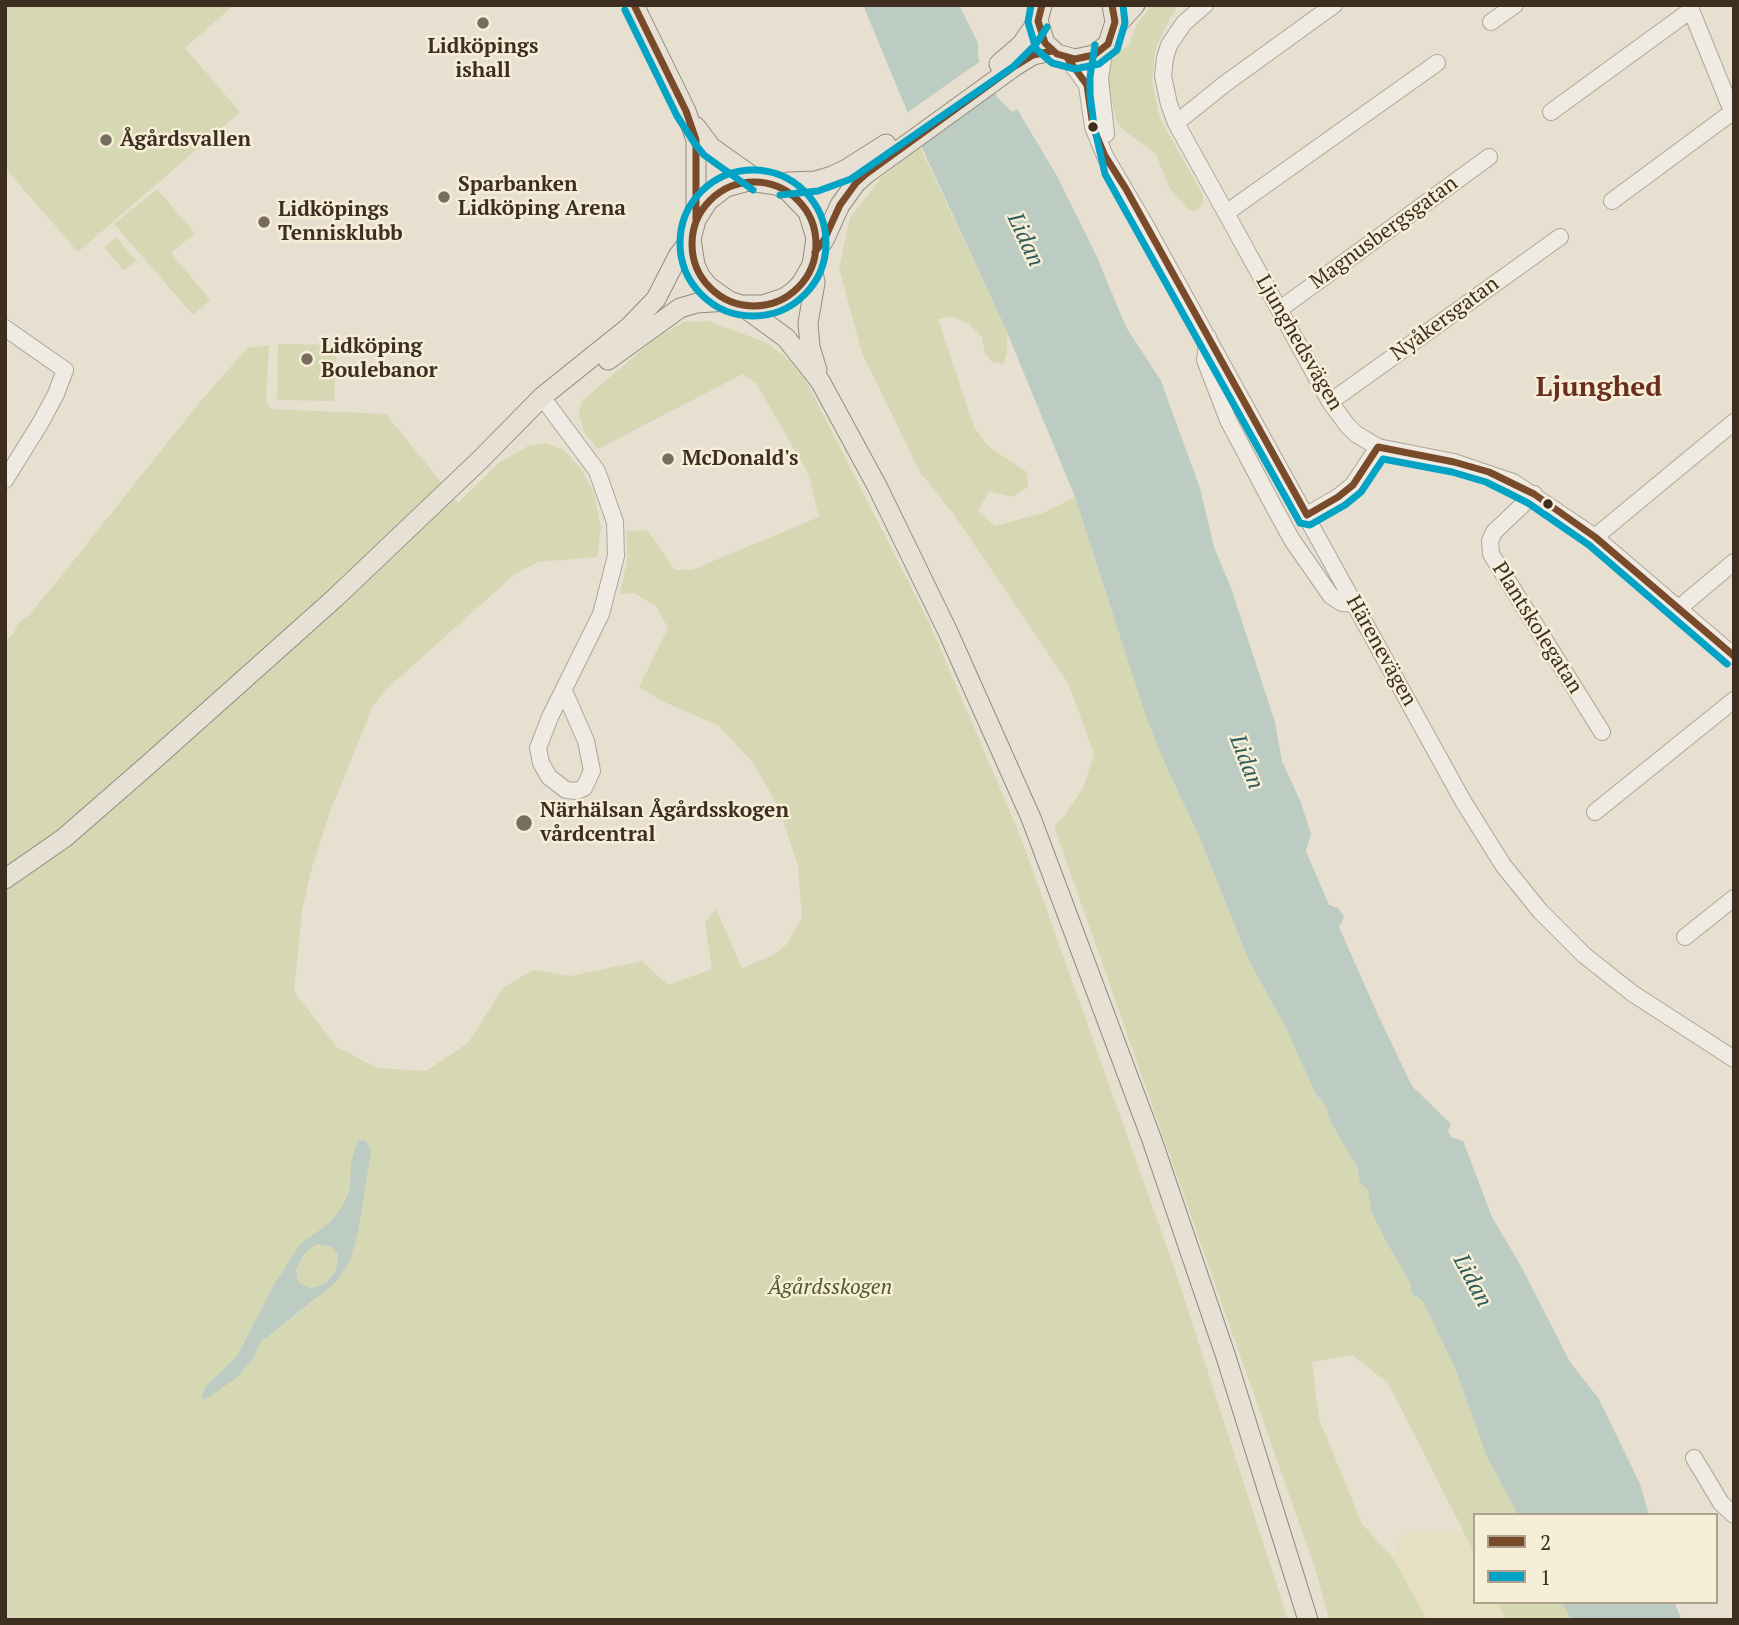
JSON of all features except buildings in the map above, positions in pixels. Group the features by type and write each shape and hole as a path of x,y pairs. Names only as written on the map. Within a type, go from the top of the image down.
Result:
{"main road":[{"path":"634,5 686,111 696,141 693,230 695,264 700,276 718,295 735,303 786,338 820,381 877,486 948,632 1031,818 1156,1152 1226,1357 1308,1620"},
{"path":"1112,5 1115,27"},
{"path":"1010,62 1033,55 1088,58 1105,47 1115,27 1135,5"},
{"path":"1040,10 1042,38 1060,55"},
{"path":"545,401 680,308 697,303 763,305 784,298 801,284 839,205 856,183 888,150 1010,62 1028,37 1040,10"},
{"path":"686,111 711,147 800,201 808,212 816,239 815,283 808,323 810,347 820,381"},
{"path":"5,878 64,838 149,764 335,598 480,460 645,312 665,286 701,210 716,193 736,183 815,181 888,150"}],"street":[{"name":"Ljunghedsvägen","path":"1205,5 1176,32 1164,58 1165,90 1176,123 1330,401 1356,434 1378,447 1478,469 1513,482 1534,494 1595,537 1734,656"},
{"path":"1176,123 1226,83 1334,5"},
{"path":"1491,22 1515,5"},
{"path":"1551,112 1690,8 1732,114 1612,201"},
{"name":"Härenevägen","path":"1105,47 1100,93 1115,170"},
{"name":"Härenevägen","path":"1060,55 1087,85 1093,127 1105,156 1307,515 1463,801 1503,865 1540,911 1584,955 1632,993 1734,1059"},
{"path":"1226,214 1437,63"},
{"name":"Magnusbergsgatan","path":"1280,309 1489,157"},
{"name":"Nyåkersgatan","path":"1330,401 1560,237"},
{"path":"5,328 65,370 46,413 8,471"},
{"path":"1208,337 1205,360 1228,420 1292,540 1331,596 1342,603 1355,604"},
{"path":"545,401 597,471 615,522 617,542 613,574 601,614 540,740 538,754 549,776 566,790 576,791 584,788 592,771 586,741 564,691"},
{"path":"1595,537 1734,422"},
{"path":"1307,515 1353,485 1378,447"},
{"name":"Plantskolegatan","path":"1534,494 1494,532 1490,541 1491,554 1602,732"},
{"path":"1679,608 1734,562"},
{"path":"1595,812 1734,700"},
{"path":"1685,937 1734,898"},
{"path":"1694,1458 1721,1503 1734,1516"}],"shaded area":[{"path":"1411,1530 1465,1534 1473,1550 1473,1604 1498,1604 1506,1620 1427,1620 1393,1558 1397,1539"}],"green space":[{"name":"Ågårdsvallen","path":"5,5 234,5 185,48 240,112 78,252 5,168"},
{"path":"1151,5 1178,5 1156,47 1152,81 1160,119 1203,195 1199,209 1192,211 1169,187 1156,154 1122,129 1116,120 1108,85 1115,53 1129,46 1135,28"},
{"path":"920,147 1007,332 1007,353 1003,364 992,362 985,354 982,337 968,323 952,317 938,319 974,427 989,447 1027,472 1028,487 1013,497 989,491 978,511 995,526 1043,513 1075,497 1146,717 1198,834 1248,959 1285,1026 1315,1093 1326,1106 1330,1121 1357,1167 1360,1183 1368,1190 1371,1211 1410,1283 1412,1294 1422,1300 1455,1368 1486,1455 1517,1513 1473,1513 1473,1550 1388,1383 1352,1355 1312,1362 1319,1419 1362,1524 1393,1558 1427,1620 1329,1620 1316,1571 1054,826 1065,815 1084,786 1094,754 1068,683 953,513 921,474 862,353 839,268 850,218 881,178"},
{"path":"157,189 195,233 171,253 210,300 193,315 114,224"},
{"path":"116,237 136,261 124,271 104,247"},
{"name":"Ågårdsskogen","path":"709,321 767,343 788,359 806,381 928,620 1020,835 1175,1270 1288,1620 5,1620 5,641 59,579 195,408 247,348 269,345 266,400 271,409 386,414 458,503 499,463 528,446 545,443 564,450 581,469 594,492 601,528 597,557 538,562 515,574 391,685 374,704 331,809 311,871 302,911 294,992 337,1047 377,1068 426,1071 468,1043 503,988 533,970 571,976 642,961 668,985 712,969 705,923 716,909 742,968 773,955 787,944 802,918 798,866 779,808 754,764 719,726 664,702 639,687 668,628 656,606 634,593 620,594 627,561 627,531 647,530 675,570 692,570 819,517 808,473 756,383 743,374 598,449 584,432 579,414 582,401 656,338 684,322","holes":["351,1163 350,1261 313,1301 261,1342 252,1360 208,1384 237,1356 273,1286 300,1244 329,1223 342,1207 350,1187"]},
{"name":"Lidköping Boulebanor","path":"278,344 336,345 334,401 277,400"},
{"path":"317,1244 331,1247 338,1254 336,1271 325,1284 311,1288 298,1282 296,1269 305,1253"},
{"path":"1498,1604 1563,1604 1571,1620 1506,1620"}],"water":[{"name":"Lidan","path":"863,5 959,5 978,43 978,58 998,98 1012,112 1017,109 1057,176 1097,257 1126,327 1161,381 1200,488 1214,547 1231,588 1275,722 1282,761 1301,803 1311,834 1306,851 1329,905 1338,908 1344,917 1339,927 1412,1086 1451,1124 1448,1131 1451,1137 1463,1141 1492,1217 1522,1268 1570,1362 1599,1399 1640,1484 1648,1513 1517,1513 1486,1455 1455,1368 1422,1300 1412,1294 1410,1283 1371,1211 1368,1190 1360,1183 1357,1167 1330,1121 1326,1106 1315,1093 1285,1026 1248,959 1198,834 1146,717 1075,497 1007,332 927,159"},
{"path":"358,1140 366,1141 371,1151 358,1232 350,1261 335,1283 261,1342 252,1360 235,1379 203,1401 202,1394 208,1384 237,1356 273,1286 300,1244 329,1223 342,1207 350,1188 351,1163","holes":["317,1244 331,1247 338,1254 336,1271 325,1284 311,1288 298,1282 296,1269 305,1253"]},
{"path":"1563,1604 1675,1604 1682,1620 1571,1620"}],"pier":[{"path":"982,60 997,88 917,144 905,114"}],"transit line":[{"name":"2","path":"634,5 686,111 696,140 696,220"},
{"name":"1","path":"1031,5 1028,22 1036,49 1052,63 1075,69 1099,64 1117,50 1125,23 1123,5"},
{"name":"2","path":"1042,5 1038,21 1045,43 1057,54 1075,59 1094,55 1108,44 1115,22 1112,5"},
{"name":"1","path":"625,10 677,116 695,144 704,155 753,190"},
{"name":"1","path":"780,195 818,191 851,179 1013,67 1036,44 1047,27"},
{"name":"1","path":"1095,45 1090,94 1105,174 1300,523 1310,525 1345,505 1361,492 1383,459 1452,472 1486,482 1528,503 1589,545 1727,664"},
{"name":"2","path":"815,252 824,240 840,205 866,174 1015,66 1033,55 1052,51"},
{"name":"2","path":"1068,59 1087,85 1093,127 1105,156 1126,189 1307,515 1353,485 1378,447 1489,472 1534,494 1595,537 1734,656"},
{"name":"1","path":"753,170 781,176 805,191 820,215 826,243 820,271 805,295 781,310 753,316 725,310 701,295 686,271 680,243 686,215 701,191 725,176 753,170"},
{"name":"2","path":"754,182 778,187 798,200 811,220 816,244 811,268 798,288 778,301 754,306 730,301 710,288 697,268 692,244 697,220 710,200 730,187 754,182"}],"place":[{"name":"Lidköpings ishall","path":"483,23"},
{"name":"Ågårdsvallen","path":"106,140"},
{"name":"Sparbanken Lidköping Arena","path":"444,197"},
{"name":"Lidköpings Tennisklubb","path":"264,222"},
{"name":"Lidköping Boulebanor","path":"307,359"},
{"name":"McDonald's","path":"668,459"},
{"name":"Närhälsan Ågårdsskogen vårdcentral","path":"524,823"}],"district":[{"name":"Ljunghed","path":"1599,388"}]}
